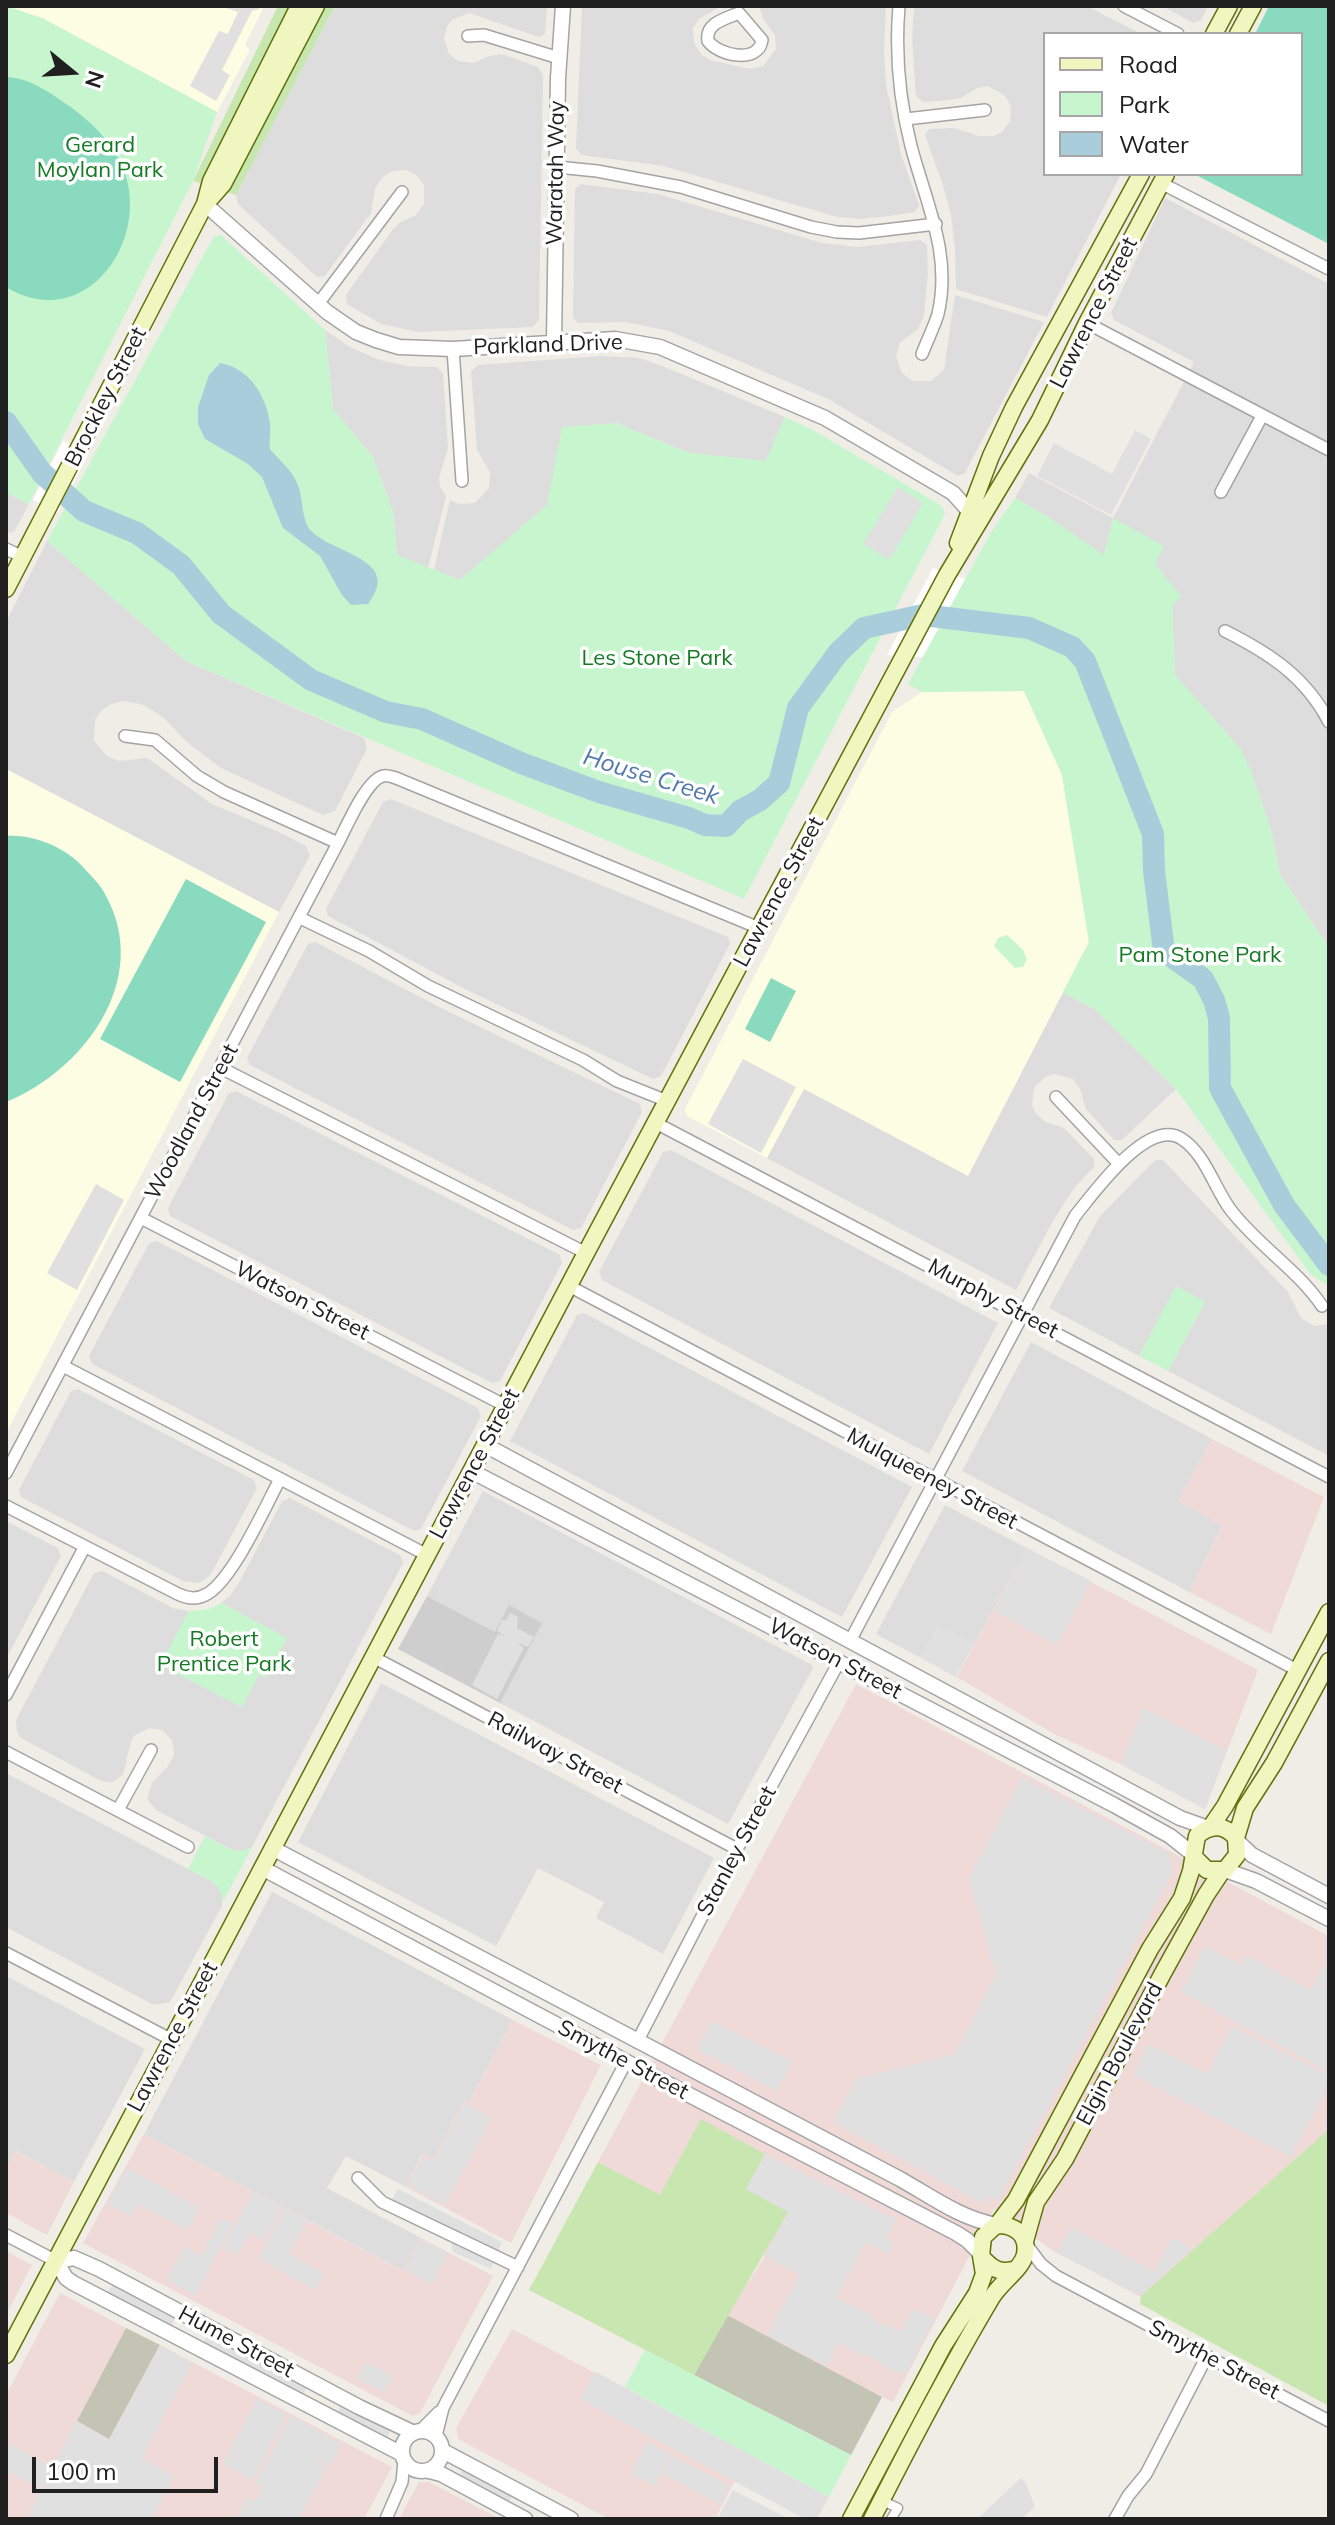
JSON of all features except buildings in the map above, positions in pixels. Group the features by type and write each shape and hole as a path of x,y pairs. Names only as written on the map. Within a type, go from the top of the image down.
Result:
{"main road":[{"name":"Brockley Street","path":"6,589 205,204 211,181 299,18 316,6"},
{"path":"1215,32 1229,6"},
{"path":"1239,32 1253,6"},
{"name":"Lawrence Street","path":"977,510 976,493 1014,407 1141,176"},
{"name":"Lawrence Street","path":"6,2355 586,1253 905,655 977,510 1040,420 1163,178"},
{"path":"1067,313 1087,323"},
{"path":"1329,1612 1323,1631 1297,1670 1225,1806 1209,1828 1197,1836 1194,1856 1205,1869 1224,1870 1236,1858 1236,1839 1245,1808 1274,1763 1329,1661"},
{"path":"1209,1828 1226,1828 1236,1839"},
{"name":"Elgin Boulevard","path":"996,2225 1016,2200 1150,1949 1179,1904 1194,1856"},
{"name":"Elgin Boulevard","path":"1025,2242 1036,2202 1065,2159 1177,1947 1224,1870"},
{"path":"851,2519 943,2346 977,2293 984,2274 981,2255 983,2237 996,2225 1015,2229 1025,2242 1023,2260 995,2291 973,2327 874,2519"},
{"path":"981,2255 997,2270 1014,2269"}],"street":[{"name":"Waratah Way","path":"554,341 559,58 563,6"},
{"path":"899,6 896,40 898,85 940,246 942,289 937,316 922,354"},
{"path":"1124,6 1174,32"},
{"path":"740,10 762,40 761,48 755,55 716,49 708,41 707,33 711,26 740,10"},
{"path":"468,36 484,35 559,58"},
{"path":"906,119 985,110"},
{"path":"557,167 681,187 811,227 837,232 859,233 936,224"},
{"path":"1163,178 1329,269"},
{"path":"318,304 402,192"},
{"name":"Parkland Drive","path":"205,204 318,304 356,332 376,340 399,347 453,349 554,341 635,341 696,361 825,418 977,510"},
{"path":"1087,323 1329,450"},
{"path":"453,349 462,481"},
{"path":"1221,492 1262,416"},
{"path":"953,493 976,493"},
{"path":"6,549 23,557"},
{"path":"1225,631 1255,645 1287,667 1319,702 1329,722"},
{"path":"125,736 155,740 197,776 224,792 338,843"},
{"name":"Woodland Street","path":"6,1473 367,789 382,776 396,778 759,928"},
{"path":"300,918 369,951 428,986 583,1060 617,1081 667,1101"},
{"path":"221,1068 586,1253"},
{"path":"1056,1097 1119,1164"},
{"name":"Murphy Street","path":"656,1123 1329,1477"},
{"path":"839,1662 1075,1216 1119,1164 1142,1144 1163,1136 1182,1139 1192,1149 1230,1208 1322,1306"},
{"name":"Watson Street","path":"141,1218 506,1406"},
{"name":"Mulqueeney Street","path":"569,1286 1297,1670"},
{"path":"63,1366 427,1555"},
{"name":"Watson Street","path":"485,1445 1180,1818 1209,1828"},
{"name":"Watson Street","path":"471,1471 1114,1805 1170,1836 1194,1856"},
{"path":"523,1497 536,1473"},
{"path":"6,1506 178,1594 197,1599 208,1594 224,1577 280,1479"},
{"path":"6,1695 84,1548"},
{"path":"799,1640 810,1619"},
{"name":"Railway Street","path":"373,1657 737,1849"},
{"path":"877,1681 887,1660"},
{"name":"Stanley Street","path":"637,2042 839,1662"},
{"path":"1045,1769 1056,1749"},
{"path":"118,1810 151,1750"},
{"path":"6,1752 188,1847"},
{"path":"1114,1805 1124,1786"},
{"path":"1236,1839 1255,1856 1329,1896"},
{"name":"Smythe Street","path":"272,1848 900,2179 966,2218 996,2225"},
{"name":"Smythe Street","path":"262,1868 960,2235 981,2255"},
{"path":"1224,1870 1256,1881 1329,1919"},
{"path":"338,1909 349,1888"},
{"path":"6,1953 172,2040"},
{"path":"559,2026 569,2006"},
{"path":"571,2519 443,2451 436,2436 443,2408 637,2042"},
{"path":"670,2085 681,2064"},
{"path":"825,2166 835,2146"},
{"path":"358,2178 382,2202 518,2267"},
{"path":"890,2200 900,2179"},
{"name":"Hume Street","path":"6,2235 56,2261 66,2278 88,2291 403,2458"},
{"name":"Smythe Street","path":"1025,2242 1041,2264 1056,2276"},
{"name":"Hume Street","path":"56,2261 74,2258 99,2269 325,2389 417,2432"},
{"path":"88,2291 99,2269"},
{"name":"Smythe Street","path":"1014,2269 1037,2270 1056,2276 1329,2421"},
{"path":"183,2342 194,2320"},
{"path":"1115,2519 1146,2474 1207,2356"},
{"path":"315,2409 325,2389"},
{"path":"386,2519 404,2472 405,2441 443,2408"},
{"path":"417,2432 436,2436"},
{"path":"429,2471 439,2464 443,2451"},
{"path":"403,2458 412,2469 441,2474 521,2517 525,2495"},
{"path":"874,2519 885,2502 898,2508 891,2519"}],"shaded area":[{"path":"7,6 264,6 245,45 250,50 217,112 42,18"},
{"path":"220,6 261,6 252,11 222,70 230,75 216,101 190,86 219,31 228,34 238,12"},
{"path":"335,6 547,6 545,34 539,37 469,13 452,20 444,38 449,54 458,61 474,63 502,54 538,67 543,75 539,320 533,327 419,332 381,324 347,304 346,295 393,229 416,215 424,204 424,185 407,170 392,171 381,179 375,189 371,213 325,276 317,277 238,204 236,195"},
{"path":"582,6 721,6 699,19 693,28 694,43 701,54 710,60 750,69 763,66 776,49 775,35 763,19 759,6 886,6 886,85 901,154 919,205 915,212 860,219 837,217 663,166 582,155 576,149"},
{"path":"914,6 1087,6 1137,32 1043,32 1043,176 1120,176 1047,317 956,289 951,215 925,135 929,129 954,128 979,136 994,136 1002,132 1010,121 1011,106 1004,95 988,86 977,88 961,98 923,102 916,96 912,38"},
{"path":"1162,6 1208,6 1201,20 1193,23"},
{"path":"581,184 658,194 822,243 858,247 920,240 927,245 924,316 918,329 900,343 896,356 902,373 913,381 931,381 944,370 955,295 1044,322 965,473 958,476 828,399 669,331 626,322 578,323 573,318 575,189"},
{"path":"1165,198 1329,284 1329,948 1280,874 1272,833 1190,694 1175,675 1172,606 1048,517 1015,498 1029,473 1113,518 1194,362 1114,320 1111,313"},
{"path":"325,330 348,346 377,359 406,366 437,367 443,373 448,448 439,478 446,496 428,568 397,555 393,512 373,457 333,409"},
{"path":"601,356 639,358 785,417 766,461 689,453 616,423 548,505 460,580 434,570 450,500 459,504 475,503 489,488 490,472 477,450 471,371 478,365"},
{"path":"1135,430 1151,439 1111,515 1037,476 1054,443 1112,474"},
{"path":"898,487 923,503 889,560 863,544"},
{"path":"6,492 29,504 14,532 7,533"},
{"path":"47,541 186,661 364,738 367,749 335,811 323,815 221,768 188,743 163,717 144,705 124,701 111,704 95,720 94,741 107,756 119,761 147,758 212,804 306,846 310,856 279,912 6,769 6,622"},
{"path":"1024,691 1062,775 1089,942 968,1176 804,1089 767,1158 687,1116 685,1109 892,712 922,692"},
{"path":"6,769 279,912 6,1433"},
{"path":"391,799 728,937 730,944 661,1076 653,1079 465,989 328,916 326,909 383,802"},
{"path":"315,942 443,1009 640,1104 642,1112 581,1228 573,1230 250,1065 247,1058 308,944"},
{"path":"1063,992 1096,1010 1176,1089 1122,1140 1114,1140 1086,1109 1080,1089 1073,1079 1054,1074 1034,1087 1032,1105 1037,1115 1046,1122 1064,1128 1094,1159 1094,1167 1074,1188 1053,1221 1016,1290 767,1158 804,1088 968,1175"},
{"path":"743,1059 796,1087 761,1153 708,1124"},
{"path":"236,1091 560,1255 562,1263 500,1381 492,1383 170,1216 168,1208 229,1093"},
{"path":"671,1150 998,1323 929,1454 602,1280 599,1272 663,1152"},
{"path":"1155,1160 1163,1160 1288,1292 1301,1318 1314,1326 1329,1324 1329,1456 1168,1371 1205,1302 1177,1287 1139,1356 1049,1308 1100,1216"},
{"path":"96,1184 124,1200 77,1290 47,1273"},
{"path":"157,1241 478,1408 481,1416 421,1529 414,1531 92,1364 89,1356 149,1243"},
{"path":"584,1313 912,1487 842,1617 510,1441 577,1315"},
{"path":"1031,1342 1212,1439 1178,1501 1223,1525 1189,1592 962,1471"},
{"path":"78,1389 254,1480 257,1488 206,1579 198,1583 183,1581 21,1497 19,1490 71,1391"},
{"path":"1212,1439 1324,1497 1271,1634 1189,1592 1223,1526 1178,1501"},
{"path":"483,1491 812,1665 728,1824 500,1703 541,1623 495,1632 427,1596"},
{"path":"290,1498 401,1556 403,1563 252,1847 244,1852 234,1851 156,1810 147,1799 152,1783 174,1755 172,1740 162,1730 149,1728 135,1735 123,1775 112,1782 101,1781 21,1738 17,1733 16,1720 94,1573 102,1571 173,1608 189,1611 161,1665 259,1674 265,1678 286,1638 221,1603 240,1581 282,1501"},
{"path":"945,1505 1027,1548 974,1645 938,1626 921,1658 876,1634"},
{"path":"6,1523 58,1548 61,1556 6,1659"},
{"path":"1027,1548 1258,1670 1205,1809 1120,1764 1054,1734 957,1677"},
{"path":"1027,1548 1091,1581 1057,1645 994,1611"},
{"path":"427,1596 495,1632 509,1605 542,1623 500,1703 398,1649"},
{"path":"510,1613 518,1617 517,1628 534,1637 528,1647 517,1642 524,1648 497,1699 472,1685 498,1634 507,1637 497,1631"},
{"path":"938,1626 974,1645 956,1677 921,1658"},
{"path":"381,1683 714,1858 663,1954 596,1918 604,1902 538,1868 496,1946 298,1842"},
{"path":"856,1684 1329,1936 1329,2129 1141,2297 1055,2252 994,2209 893,2402 803,2358 727,2315 765,2256 598,2162"},
{"path":"1143,1708 1227,1751 1205,1809 1120,1764"},
{"path":"6,1773 213,1882 222,1890 222,1906 170,2002 154,2005 6,1927"},
{"path":"1022,1777 1169,1854 1173,1871 998,2200 989,2196 984,2204 833,2122 856,2079 955,2054 996,1974 969,1879"},
{"path":"272,1892 513,2020 469,2102 465,2100 433,2160 422,2154 406,2187 346,2156 327,2188 421,2238 404,2271 144,2134"},
{"path":"1205,1946 1241,1965 1246,1955 1311,1990 1329,1957 1329,2072 1181,1992"},
{"path":"6,1976 145,2049 74,2182 16,2151 6,2168"},
{"path":"513,2020 601,2065 511,2243 406,2187 423,2154 433,2159 465,2100 470,2101"},
{"path":"712,2021 792,2061 777,2091 697,2049"},
{"path":"1232,2026 1329,2076 1329,2084 1291,2157 1133,2075 1149,2044 1207,2074"},
{"path":"465,2103 492,2118 445,2205 408,2185 423,2158 433,2162"},
{"path":"144,2134 403,2271 421,2238 493,2276 420,2413 413,2416 83,2243"},
{"path":"15,2151 74,2182 47,2235 6,2213 6,2168"},
{"path":"765,2154 896,2220 886,2238 894,2243 888,2254 866,2242 836,2298 901,2332 914,2309 934,2319 906,2373 893,2371 866,2354 864,2356 839,2343 827,2366 767,2335 800,2275 765,2256 788,2212 746,2189"},
{"path":"127,2168 200,2207 187,2230 138,2204 131,2216 107,2204"},
{"path":"398,2189 502,2242 491,2269 453,2252 450,2239 386,2211"},
{"path":"253,2192 282,2207 264,2240 249,2233 237,2255 223,2248"},
{"path":"284,2209 307,2221 289,2254 324,2273 315,2290 258,2259"},
{"path":"221,2218 233,2224 195,2296 166,2280 184,2247 201,2256"},
{"path":"1071,2227 1154,2271 1173,2237 1191,2249 1141,2295 1057,2253"},
{"path":"421,2240 448,2254 432,2285 406,2270"},
{"path":"6,2251 32,2265 6,2315"},
{"path":"113,2284 176,2317 170,2328 107,2294"},
{"path":"60,2293 126,2328 77,2421 110,2439 160,2345 392,2467 364,2519 6,2519 6,2395"},
{"path":"727,2315 882,2397 851,2455 694,2375"},
{"path":"126,2328 160,2345 109,2440 77,2421"},
{"path":"512,2329 749,2454 715,2519 609,2519 458,2439 456,2428"},
{"path":"209,2333 308,2384 302,2396 203,2344"},
{"path":"160,2345 192,2363 142,2457 174,2477 151,2519 27,2519 41,2488 6,2470 6,2442 52,2467 77,2421 109,2439"},
{"path":"366,2362 393,2376 384,2393 357,2378"},
{"path":"596,2372 829,2497 817,2519 805,2519 580,2399"},
{"path":"257,2399 287,2415 253,2480 223,2464"},
{"path":"342,2404 391,2430 385,2442 335,2416"},
{"path":"291,2416 342,2444 330,2466 309,2455 327,2467 299,2519 236,2519 247,2496 256,2501 263,2487 256,2482"},
{"path":"647,2442 672,2455 655,2486 631,2473"},
{"path":"673,2456 730,2486 720,2504 664,2474"},
{"path":"464,2467 513,2494 507,2506 458,2479"},
{"path":"1021,2478 1035,2507 1021,2519 977,2519"},
{"path":"419,2482 429,2482 500,2519 399,2519"},
{"path":"733,2490 789,2519 717,2519"}],"green space":[{"name":"Gerard Moylan Park","path":"6,6 42,18 217,112 193,181 29,504 6,492"},
{"path":"278,6 335,6 236,195 193,181"},
{"path":"1269,6 1329,6 1329,244 1198,176 1303,176 1303,32 1256,32"},
{"path":"6,77 24,80 41,88 81,115 113,149 127,180 130,207 126,233 116,257 101,277 81,292 58,299 33,298 6,287"},
{"name":"Les Stone Park","path":"221,235 325,330 333,409 373,457 393,512 397,555 460,580 547,505 562,427 616,423 689,453 766,461 785,417 813,430 942,506 945,514 744,899 186,661 47,541 214,236"},
{"name":"Pam Stone Park","path":"1015,498 1104,555 1113,518 1164,546 1155,564 1181,596 1172,606 1175,675 1240,748 1272,833 1280,874 1329,948 1329,1286 1311,1275 1176,1089 1096,1010 1063,992 1089,942 1062,775 1024,691 922,692 908,684 991,532"},
{"path":"6,836 27,837 48,843 76,860 99,884 118,928 121,959 115,990 102,1019 84,1045 61,1069 34,1088 6,1102"},
{"path":"186,879 266,922 180,1082 100,1039"},
{"path":"1007,935 1023,950 1027,959 1023,967 1015,968 994,946 998,938"},
{"path":"771,978 796,991 770,1042 745,1029"},
{"path":"1176,1286 1205,1302 1168,1371 1139,1356"},
{"name":"Robert Prentice Park","path":"221,1603 287,1638 265,1678 259,1674 242,1707 160,1665 189,1611 210,1609"},
{"path":"205,1836 236,1851 248,1849 254,1844 223,1902 215,1885 188,1869"},
{"path":"701,2119 765,2154 746,2189 788,2212 694,2375 529,2290 598,2162 660,2195"},
{"path":"1329,2129 1329,2406 1140,2304 1141,2296"},
{"path":"645,2350 851,2455 829,2497 625,2387"}],"water":[{"path":"220,363 248,377 260,393 270,423 270,449 295,478 307,525 315,535 369,565 377,575 377,588 368,604 351,605 320,556 283,528 262,477 248,464 205,439 198,424 198,407 209,375"}],"pier":[{"path":"63,441 88,455 58,513 33,500"},
{"path":"933,568 965,579 923,657 887,655"}],"waterway":[{"name":"House Creek","path":"6,422 42,473 84,511 137,533 181,565 221,614 311,680 386,712 422,719 521,763 599,792 705,825 726,826 740,811 760,800 779,783 798,708 838,653 864,628 923,615 1029,628 1072,647 1085,661 1153,834 1154,871 1164,951 1203,979 1214,1000 1219,1018 1220,1088 1284,1205 1329,1265"}]}
